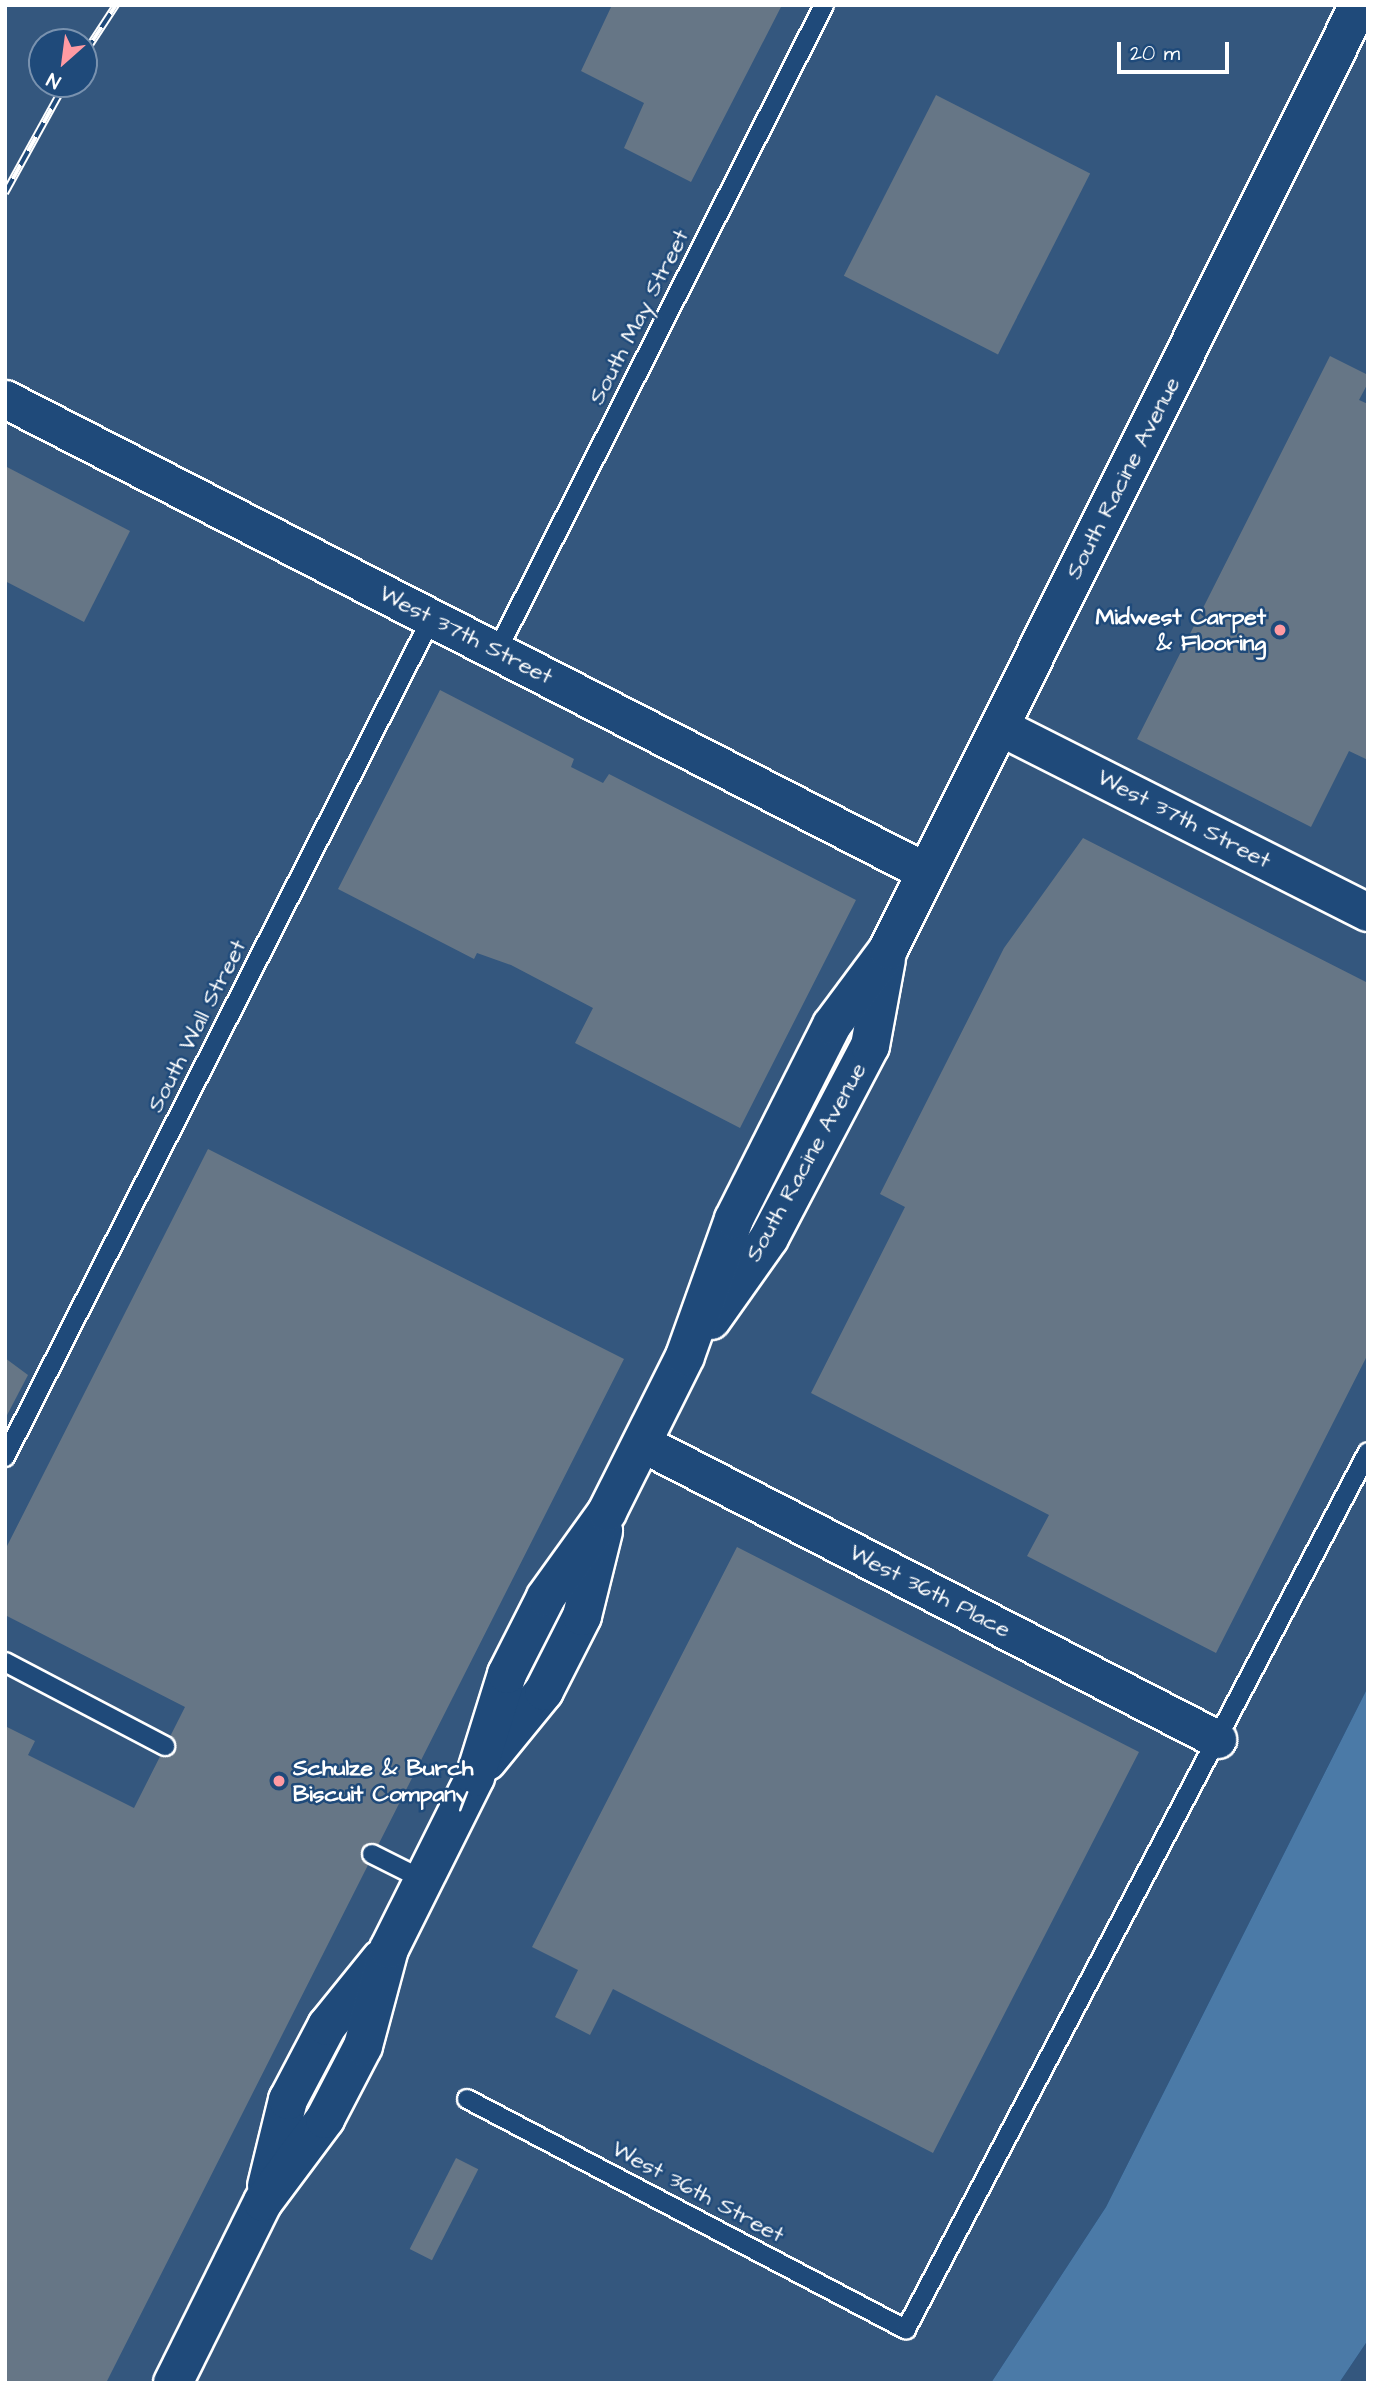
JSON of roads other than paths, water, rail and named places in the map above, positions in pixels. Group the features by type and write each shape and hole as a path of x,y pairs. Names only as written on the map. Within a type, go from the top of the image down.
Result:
{"street":[{"name":"South Racine Avenue","path":"173,2383 264,2202 288,2100 327,2026 389,1950 475,1777 544,1691 582,1616 607,1512 685,1356 769,1238 870,1046 888,950 1359,5"},
{"name":"West 37th Street","path":"5,399 926,872"},
{"name":"West 37th Street","path":"999,726 1368,912"},
{"name":"West 36th Place","path":"642,1443 1217,1739"}],"lane":[{"name":"South May Street","path":"497,651 824,5"},
{"name":"South Wall Street","path":"5,1457 432,617"},
{"path":"1217,1739 1368,1452"},
{"path":"5,1662 165,1746"},
{"name":"West 36th Street","path":"467,2099 906,2329 1217,1739"},
{"path":"373,1854 424,1880"}],"railway":[{"path":"98,33 116,5"},
{"path":"5,193 57,98"}],"place":[{"name":"Midwest Carpet & Flooring","path":"1280,630"},
{"name":"Schulze & Burch Biscuit Company","path":"279,1781"}]}
